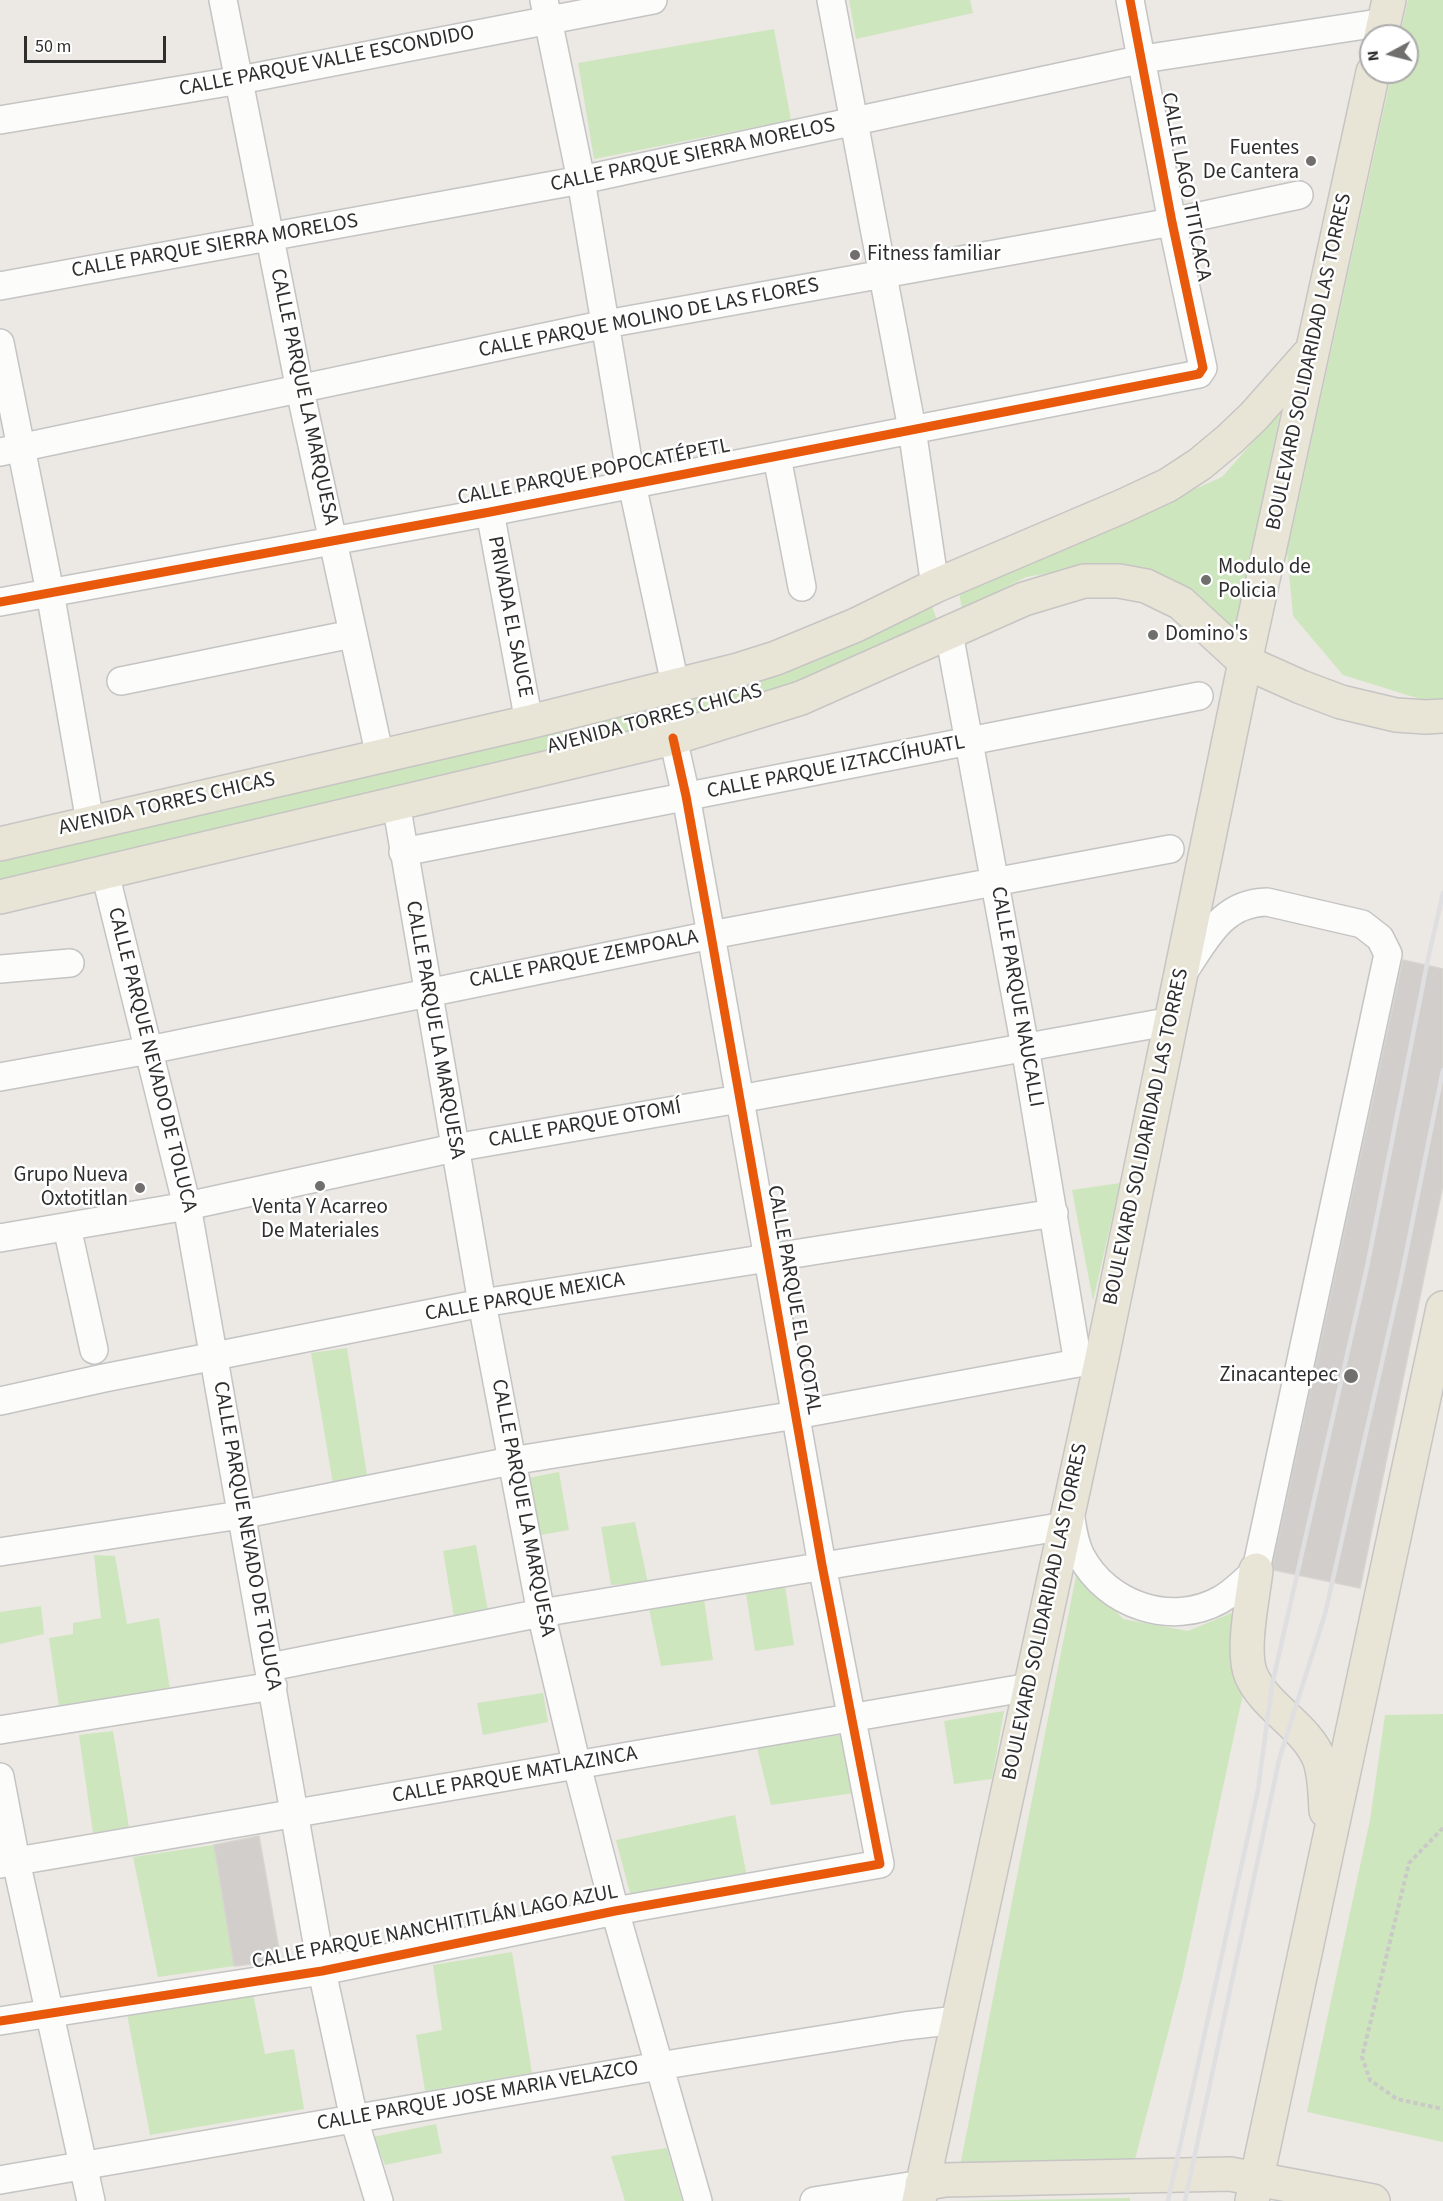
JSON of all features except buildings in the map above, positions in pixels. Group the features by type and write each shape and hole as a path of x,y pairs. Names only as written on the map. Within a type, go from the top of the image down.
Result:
{"main road":[{"name":"BOULEVARD SOLIDARIDAD LAS TORRES","path":"920,2192 1067,1514 1089,1362 1172,1021 1245,662 1371,84"},
{"name":"AVENIDA TORRES CHICAS","path":"0,844 529,722 776,658 856,626 935,586 1168,485 1200,464 1230,439 1254,416 1311,352"},
{"name":"AVENIDA TORRES CHICAS","path":"0,897 673,738 801,698 1024,599 1084,581 1119,581 1146,586 1181,603 1245,662 1301,687 1341,702 1396,715 1443,716"},
{"path":"935,586 947,606 949,633"},
{"path":"572,711 569,720 573,744 585,759"},
{"path":"1255,2190 1443,1308"},
{"path":"1256,1570 1246,1650 1251,1675 1264,1695 1309,1742 1319,1760 1324,1779 1328,1843"},
{"path":"1264,2142 1280,2166 1305,2187"},
{"path":"920,2192 945,2180 1218,2174 1255,2190 1305,2187 1373,2201"}],"street":[{"name":"CALLE PARQUE LA MARQUESA","path":"223,0 300,390 380,757"},
{"name":"CALLE PARQUE VALLE ESCONDIDO","path":"0,120 240,81 546,10 653,0"},
{"path":"831,0 912,429 935,586"},
{"name":"CALLE LAGO TITICACA","path":"1130,0 1143,59 1172,222 1203,368 1195,376"},
{"path":"546,10 581,180 632,484 675,684"},
{"name":"CALLE PARQUE SIERRA MORELOS","path":"0,286 581,180 1143,59 1385,19"},
{"name":"CALLE PARQUE MOLINO DE LAS FLORES","path":"11,450 606,324 1172,222 1299,195"},
{"path":"0,343 11,450 50,592 90,822"},
{"name":"CALLE PARQUE POPOCATÉPETL","path":"0,602 490,512 1195,376"},
{"path":"777,457 802,587"},
{"name":"PRIVADA EL SAUCE","path":"490,512 529,722"},
{"name":"CALLE PARQUE NAUCALLI","path":"949,633 1054,1213 1089,1362"},
{"path":"121,681 352,634"},
{"name":"CALLE PARQUE IZTACCÍHUATL","path":"403,852 1199,696"},
{"name":"CALLE PARQUE EL OCOTAL","path":"673,738 686,796 822,1565 881,1861 877,1866"},
{"name":"CALLE PARQUE LA MARQUESA","path":"396,803 454,1148 541,1613 577,1766 615,1911 698,2201"},
{"name":"CALLE PARQUE ZEMPOALA","path":"0,1077 149,1050 428,991 711,935 1170,849"},
{"name":"CALLE PARQUE NEVADO DE TOLUCA","path":"105,873 188,1206 240,1515 271,1676 322,1971 354,2119 379,2201"},
{"path":"0,1730 271,1676 541,1613 822,1565 1067,1514 1075,1539 1090,1569 1114,1593 1128,1602 1144,1608 1175,1612 1206,1606 1234,1591 1256,1570 1388,954 1380,938 1362,924 1267,902 1254,903 1237,908 1223,917 1180,978"},
{"path":"0,969 70,963"},
{"name":"CALLE PARQUE OTOMÍ","path":"0,1238 188,1206 454,1148 1172,1021"},
{"name":"CALLE PARQUE MEXICA","path":"0,1401 482,1304 1054,1213"},
{"path":"67,1227 94,1350"},
{"path":"0,1552 240,1515 511,1461 796,1415 1089,1362"},
{"name":"CALLE PARQUE MATLAZINCA","path":"8,1863 1030,1687"},
{"path":"0,1777 8,1863 49,2013 91,2201"},
{"name":"CALLE PARQUE NANCHITITLÁN LAGO AZUL","path":"0,2021 322,1971 615,1911 877,1866"},
{"name":"CALLE PARQUE JOSE MARIA VELAZCO","path":"0,2180 659,2066 893,2028 957,2020"},
{"path":"814,2201 920,2192"}],"path":[{"path":"1443,1828 1409,1863 1362,2057 1370,2080 1396,2099 1443,2109"}],"green space":[{"path":"849,0 970,0 973,13 856,39"},
{"path":"1408,0 1443,0 1443,701 1436,704 1343,675 1293,616 1287,553 1389,84 1419,84 1419,24 1403,24"},
{"path":"774,29 791,120 594,159 578,63"},
{"path":"1281,410 1234,633 1175,582 1114,563 1026,577 962,610 959,592 1222,477"},
{"path":"930,601 937,620 798,687 600,741 589,721"},
{"path":"558,726 566,749 0,882 0,859"},
{"path":"1120,1183 1093,1301 1072,1190"},
{"path":"347,1348 367,1475 333,1484 311,1353"},
{"path":"559,1472 569,1530 541,1535 528,1478"},
{"path":"635,1522 648,1583 611,1585 601,1527"},
{"path":"476,1545 488,1611 454,1617 443,1551"},
{"path":"94,1555 115,1556 127,1624 159,1618 170,1690 59,1706 49,1638 73,1634 73,1623 101,1618"},
{"path":"1077,1571 1123,1619 1188,1631 1263,1600 1182,1979 1135,2159 960,2166"},
{"path":"785,1586 794,1645 755,1651 746,1594"},
{"path":"704,1599 713,1660 661,1666 649,1609"},
{"path":"41,1606 44,1634 0,1644 0,1612"},
{"path":"543,1693 548,1722 483,1735 477,1703"},
{"path":"1004,1711 992,1779 954,1784 944,1721"},
{"path":"1443,1714 1443,2142 1307,2112 1370,1820 1385,1715"},
{"path":"113,1731 129,1827 93,1833 79,1735"},
{"path":"848,1734 861,1792 771,1805 757,1748"},
{"path":"735,1815 747,1877 631,1897 616,1840"},
{"path":"214,1845 234,1966 158,1977 133,1857"},
{"path":"512,1952 532,2073 425,2091 416,2035 442,2030 433,1965"},
{"path":"253,1994 265,2054 294,2049 304,2109 150,2135 127,2014"},
{"path":"436,2124 442,2153 385,2165 373,2137"},
{"path":"667,2148 682,2201 625,2201 611,2156"},
{"path":"1130,2198 1130,2201 952,2201"}],"railway":[{"path":"1168,2201 1258,1790 1272,1685 1367,1267 1443,893"},
{"path":"1185,2201 1279,1760 1325,1614 1401,1278 1443,1070"}],"cycle path":[{"path":"0,602 490,512 1199,374 1203,368 1172,222 1130,0"},
{"path":"0,2021 322,1971 615,1911 880,1864 822,1565 686,796 673,738"}],"place":[{"name":"Fuentes De Cantera","path":"1311,161"},
{"name":"Fitness familiar","path":"855,255"},
{"name":"Modulo de Policia","path":"1206,580"},
{"name":"Domino's","path":"1153,635"},
{"name":"Venta Y Acarreo De Materiales","path":"320,1186"},
{"name":"Grupo Nueva Oxtotitlan","path":"140,1188"},
{"name":"Zinacantepec","path":"1351,1376"}]}
